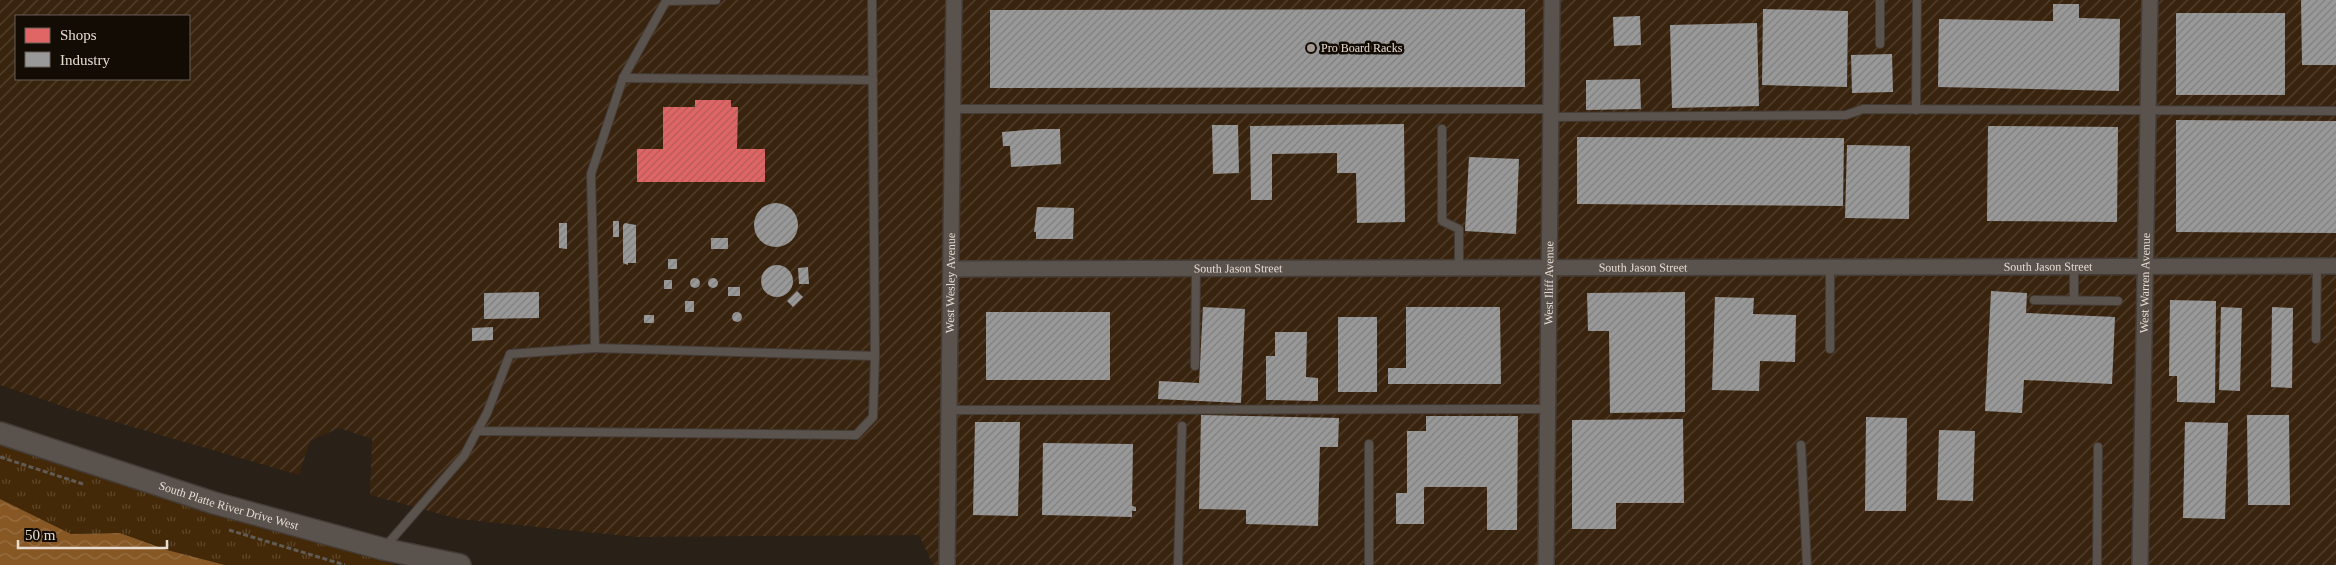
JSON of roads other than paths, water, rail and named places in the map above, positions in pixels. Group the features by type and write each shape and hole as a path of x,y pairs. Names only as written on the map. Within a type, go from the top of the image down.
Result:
{"street":[{"name":"West Wesley Avenue","path":"947,565 954,0"},
{"name":"West Iliff Avenue","path":"1546,565 1552,0"},
{"name":"West Warren Avenue","path":"2140,565 2150,0"},
{"name":"South Jason Street","path":"952,269 2336,266"},
{"name":"South Platte River Drive West","path":"0,433 214,503 383,549 460,565"}],"lane":[{"path":"595,348 591,174 623,78 666,1 716,0"},
{"path":"477,432 856,434 873,418 875,356 872,0"},
{"path":"1880,0 1880,44"},
{"path":"1916,110 1917,0"},
{"path":"623,78 873,80"},
{"path":"953,109 1846,115 1863,109 2336,111"},
{"path":"1442,129 1442,221 1459,229 1459,268"},
{"path":"2316,338 2317,266"},
{"path":"2074,267 2074,300"},
{"path":"1830,268 1830,350"},
{"path":"1195,366 1196,269"},
{"path":"2034,300 2118,301"},
{"path":"383,549 464,456 488,413 510,354 595,348 875,356"},
{"path":"950,410 1547,409"},
{"path":"1178,565 1182,426"},
{"path":"1369,444 1369,565"},
{"path":"1802,445 1806,565"},
{"path":"2096,565 2098,448"}],"water":[{"path":"0,499 71,534 120,533 167,550 225,565 0,565"}],"place":[{"name":"Pro Board Racks","path":"1311,48"}]}
